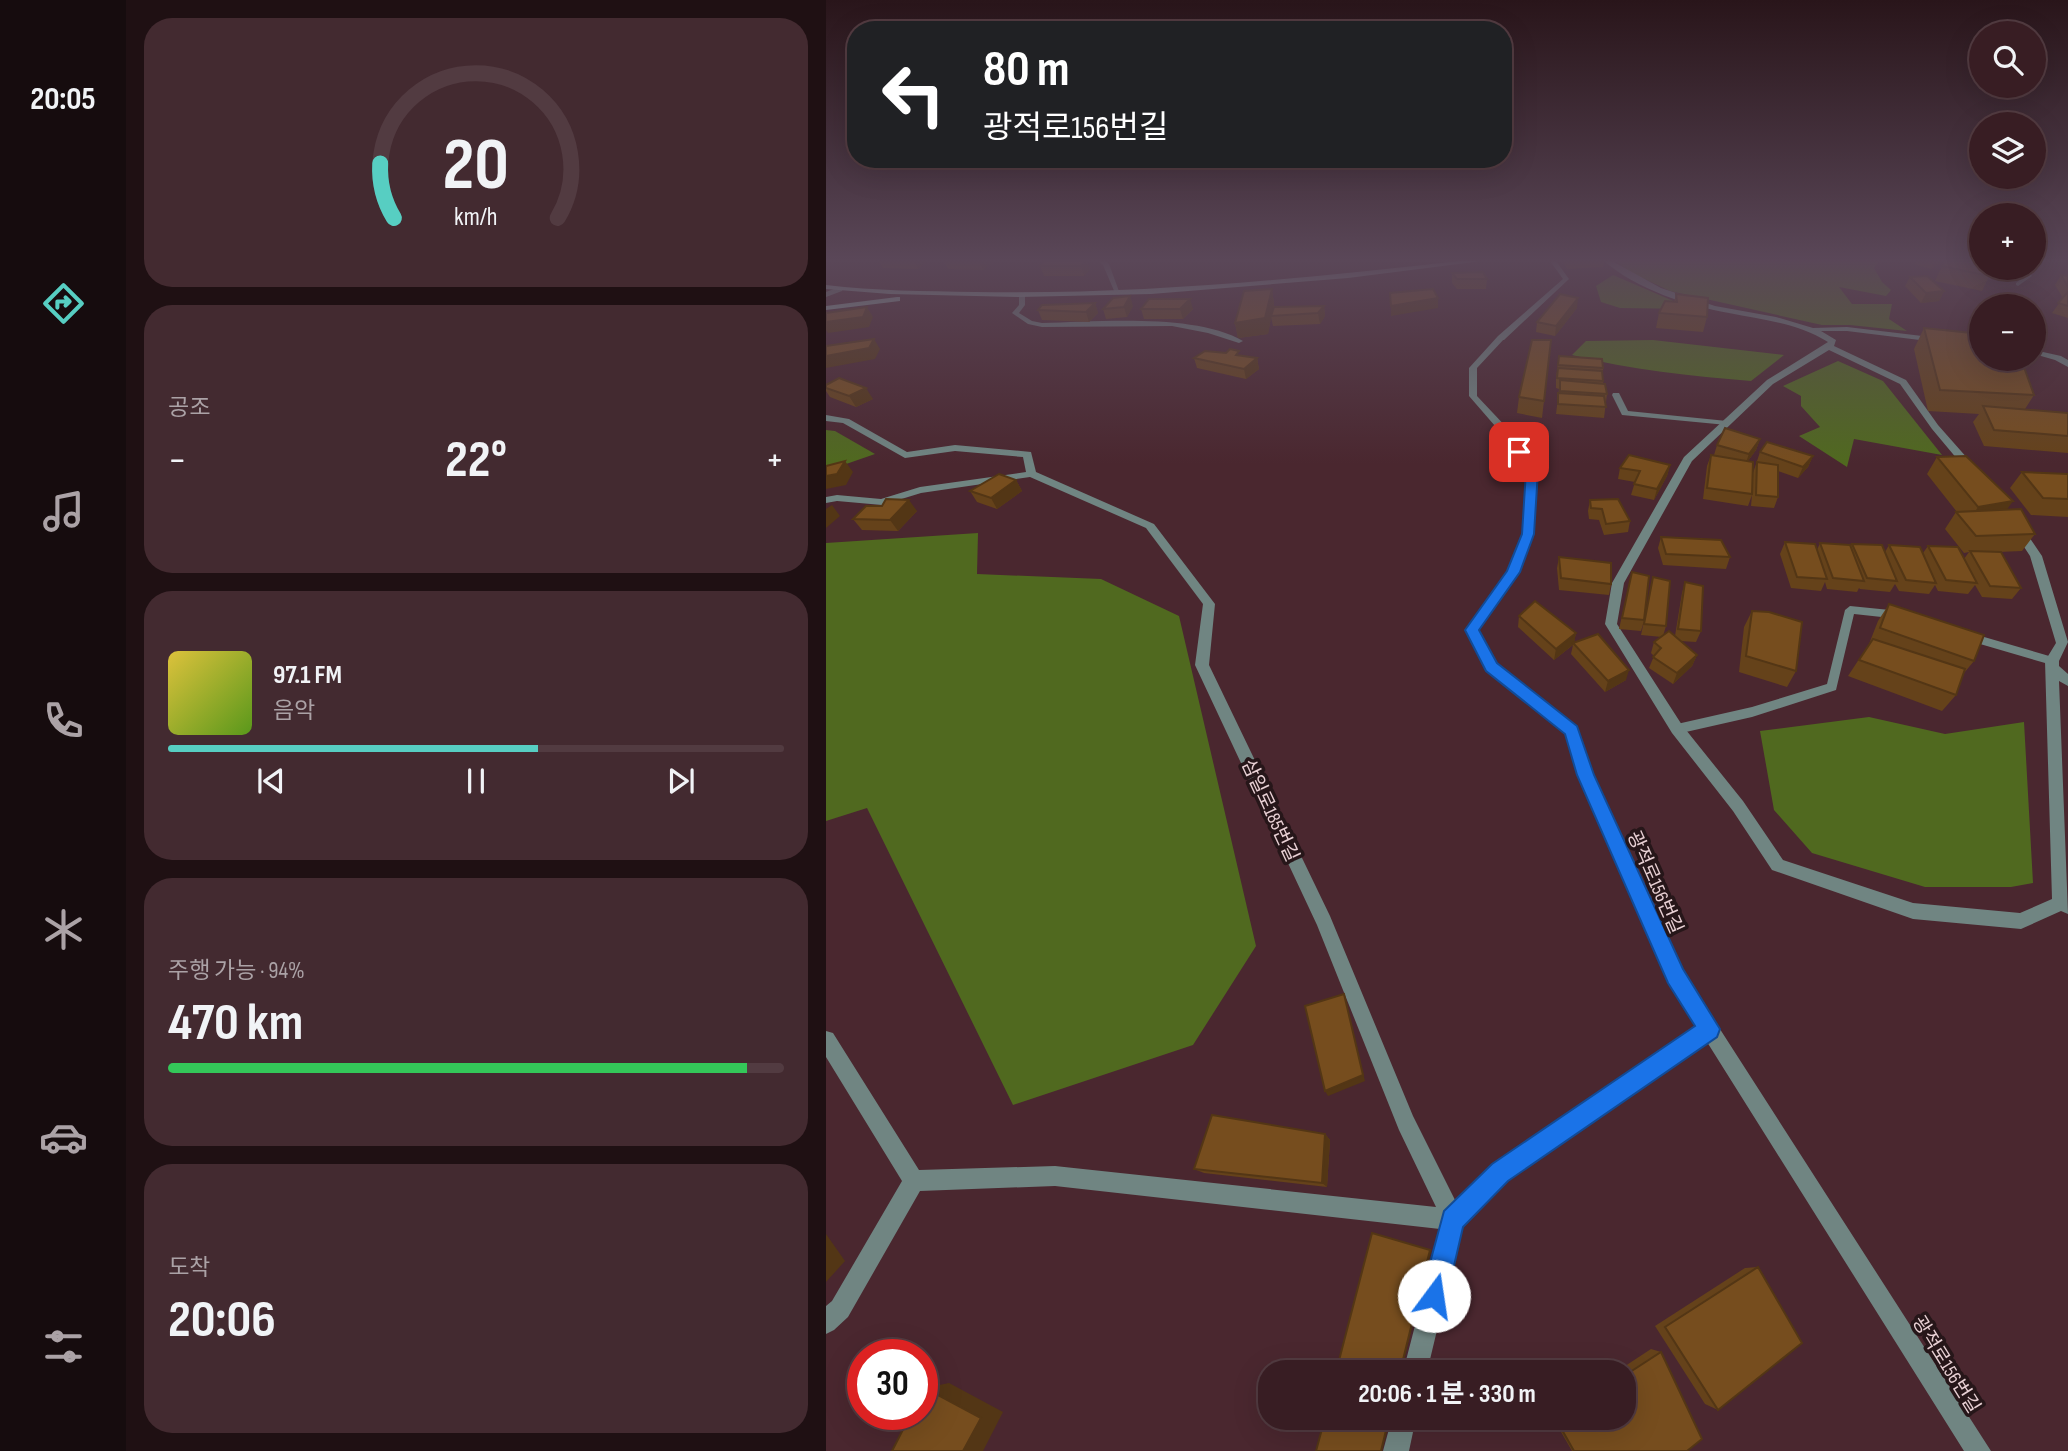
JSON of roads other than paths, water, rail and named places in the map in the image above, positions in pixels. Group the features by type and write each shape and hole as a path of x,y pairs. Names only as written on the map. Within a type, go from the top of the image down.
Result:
{"street":[{"path":"1812,329 1833,342 1770,382 1688,459 1618,583 1611,624 1677,729 1738,806 1778,865 1913,911 2021,921 2064,904 2052,664 2062,643 2036,556 2009,516"},
{"path":"1816,330 1847,329 1944,341"},
{"name":"광적로156번길","path":"1502,338 1473,368 1473,396 1506,432 1532,471 1528,534 1513,572 1472,630 1492,667 1572,731 1586,775 1676,976 1978,1451"},
{"path":"1828,346 1903,382 1935,427 1978,476"},
{"path":"2046,355 2068,363"},
{"name":"삼일로185번길","path":"826,418 846,421 905,455 955,448 1028,454 1031,474 1150,526 1209,604 1202,666 1324,922 1406,1123 1452,1220"},
{"path":"826,500 837,498 882,502 920,490 1031,474"},
{"path":"2052,664 2068,681"},
{"path":"1418,1360 1452,1220 1500,1172 1709,1029"},
{"path":"826,1040 914,1181"},
{"path":"914,1181 1055,1176 1452,1220"},
{"path":"826,1322 840,1310 914,1181"},
{"path":"1396,1451 1401,1430"}],"lane":[{"path":"1197,329 1239,341"},
{"path":"1502,338 1512,329"},
{"path":"1616,395 1625,414 1727,424"},
{"path":"1677,729 1752,712 1832,687 1850,610 1915,616"},
{"path":"1952,629 1977,640 2052,664"}]}
